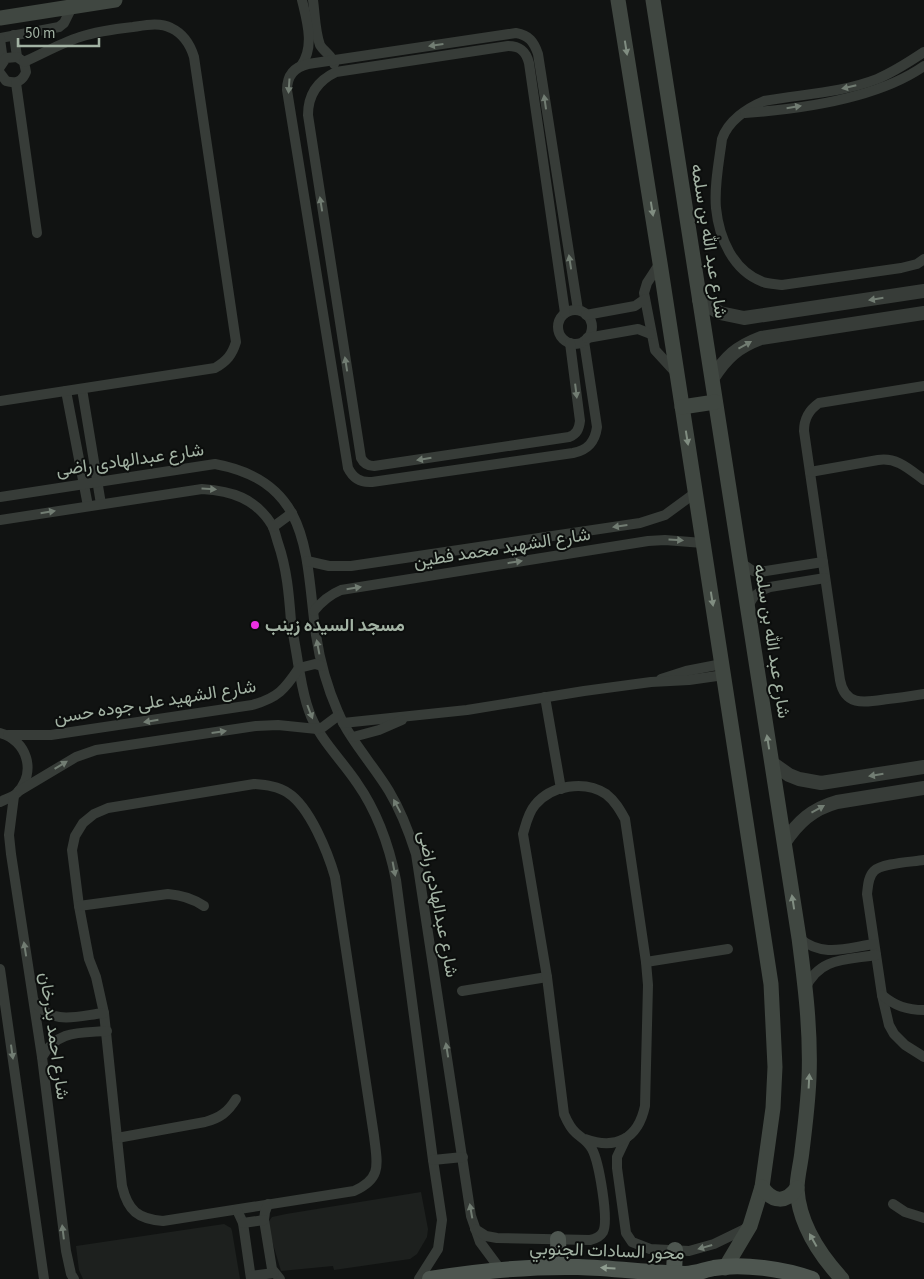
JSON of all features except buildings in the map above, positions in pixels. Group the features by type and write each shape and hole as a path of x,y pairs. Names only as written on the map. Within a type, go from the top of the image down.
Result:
{"main road":[{"path":"0,18 115,0"},
{"path":"618,0 766,943 772,992 775,1067 773,1108 762,1187 750,1226 723,1273"},
{"name":"شارع عبد الله بن سلمه","path":"653,0 799,938 809,1033 809,1078 806,1122 797,1188 802,1213 810,1236 823,1257 842,1279"},
{"path":"682,407 715,402"},
{"path":"762,1187 767,1195 775,1199 784,1199 792,1195 797,1188"},
{"path":"558,1239 559,1267"},
{"path":"674,1272 675,1250"},
{"name":"محور السادات الجنوبي","path":"430,1279 500,1270 559,1267 611,1268 685,1274 698,1273 715,1268 723,1273 772,1269 792,1272 812,1279"}],"street":[{"path":"302,0 309,42 307,54 301,66 290,76 287,90 348,468 351,473 360,481 372,482 581,451 592,442 596,435 596,428 586,339 592,329 591,324 582,312 528,57 514,46 336,72 320,82 314,89 308,106 309,124 360,458 366,464 374,466 569,437 578,431 580,421 570,343"},
{"path":"313,0 319,41 324,52 334,60 336,72"},
{"path":"2,64 0,38 59,28 64,23 72,7"},
{"path":"0,401 215,368 225,362 233,353 236,342 236,331 194,57 190,45 182,34 171,27 158,24 100,31 21,60 10,57 2,64"},
{"path":"301,66 516,33 528,36 538,54 543,125 565,313"},
{"path":"0,73 6,81 16,83 21,80 26,72 14,35"},
{"path":"882,82 896,70 924,52"},
{"path":"924,66 900,80 764,101 754,105 728,126 722,139 716,188 719,227 735,262 748,274 764,282 782,285 901,268 924,260"},
{"path":"16,83 37,233"},
{"path":"314,250 328,248"},
{"path":"660,264 647,283 644,294 655,350 677,374"},
{"path":"699,300 720,313 744,318 924,291"},
{"path":"645,299 635,306 582,312 571,310 565,313 558,327 561,337 570,343 580,343 586,339 638,330 651,334"},
{"path":"712,379 732,353 746,344 761,338 924,313"},
{"path":"924,386 826,401 809,412 804,424 841,686 847,696 863,703 924,694"},
{"path":"82,388 102,504"},
{"path":"66,391 88,506"},
{"path":"487,449 489,466"},
{"path":"458,454 460,470"},
{"path":"810,472 889,459 900,462 924,480"},
{"name":"شارع عبدالهادى راضى","path":"0,497 216,464 235,468 253,475 269,485 283,499 292,513 305,544 316,635 322,666 341,719 389,791 400,811 416,854 471,1216 480,1242 500,1270"},
{"name":"شارع عبدالهادى راضى","path":"0,520 202,488 223,490 243,498 261,510 273,527 286,572 291,622 302,689 309,712 317,729 358,783 372,806 383,830 396,880 442,1220 438,1249 419,1279"},
{"name":"شارع الشهيد محمد فطين","path":"307,562 329,566 351,566 640,523 665,514 695,494"},
{"path":"273,527 292,513"},
{"name":"شارع الشهيد محمد فطين","path":"314,611 331,594 341,590 648,541 665,540 703,543"},
{"path":"740,562 753,571 760,572 823,562"},
{"path":"748,611 750,602 762,590 825,578"},
{"path":"299,668 315,664 322,666"},
{"name":"شارع الشهيد على جوده حسن","path":"4,734 58,734 252,705 268,701 282,692 299,668"},
{"path":"0,802 76,757 96,750 256,726 278,725 317,729 341,719 410,717 467,710 651,682 686,671 723,670"},
{"path":"546,697 561,789"},
{"path":"353,737 379,730 410,717"},
{"name":"شارع احمد بدرخان","path":"4,734 18,743 26,754 28,767 26,780 17,793 9,835 42,1057 66,1251 71,1274 74,1279"},
{"path":"772,763 794,778 821,783 924,767"},
{"path":"254,784 270,786 287,792 301,803 325,848 335,877 377,1162 375,1175 366,1186 354,1191 237,1210 163,1221 148,1220 135,1213 126,1201 124,1194 104,1013 96,976 89,959 79,906 72,850 75,836 83,823 94,814 108,808 254,784"},
{"path":"576,786 592,788 606,794 618,805 625,819 646,962 648,985 645,1106 642,1119 636,1130 626,1138 613,1143 598,1144 576,1133 568,1125 564,1114 547,977 523,834 526,819 534,805 546,795 576,786"},
{"path":"784,843 801,820 824,805 924,788"},
{"path":"924,860 884,866 874,871 868,881 867,894 882,995 889,1025 894,1034 905,1045 924,1057"},
{"path":"79,906 168,894 181,895 193,899 204,906"},
{"path":"799,938 813,947 830,951 874,944"},
{"path":"646,962 728,948"},
{"path":"805,989 815,972 823,966 832,962 876,955"},
{"path":"0,969 44,1279"},
{"path":"462,991 547,977"},
{"path":"882,995 900,1007 910,1010 924,1010"},
{"path":"33,1000 41,1010 52,1016 65,1018 104,1013"},
{"path":"42,1057 48,1046 57,1038 107,1030"},
{"path":"117,1138 206,1122 218,1118 229,1110 236,1099"},
{"path":"626,1138 617,1157 624,1224 628,1238 637,1245 650,1249 688,1251 714,1244 750,1226"},
{"path":"475,1229 486,1236 497,1238 594,1239 602,1234 604,1226 600,1169 585,1139"},
{"path":"433,1160 463,1156"},
{"path":"268,1204 264,1212 264,1220 272,1269 277,1276"},
{"path":"893,1204 906,1212 924,1218"},
{"path":"237,1210 243,1223 251,1278 277,1276"},
{"path":"243,1223 264,1220"},
{"path":"604,1226 624,1224"}],"shaded area":[{"path":"421,1192 428,1229 427,1237 417,1254 410,1259 334,1270 333,1266 281,1271 267,1224 272,1217"},
{"path":"224,1224 231,1228 232,1231 240,1279 83,1279 79,1270 76,1246"}],"place":[{"name":"مسجد السيده زينب","path":"255,625"}]}
